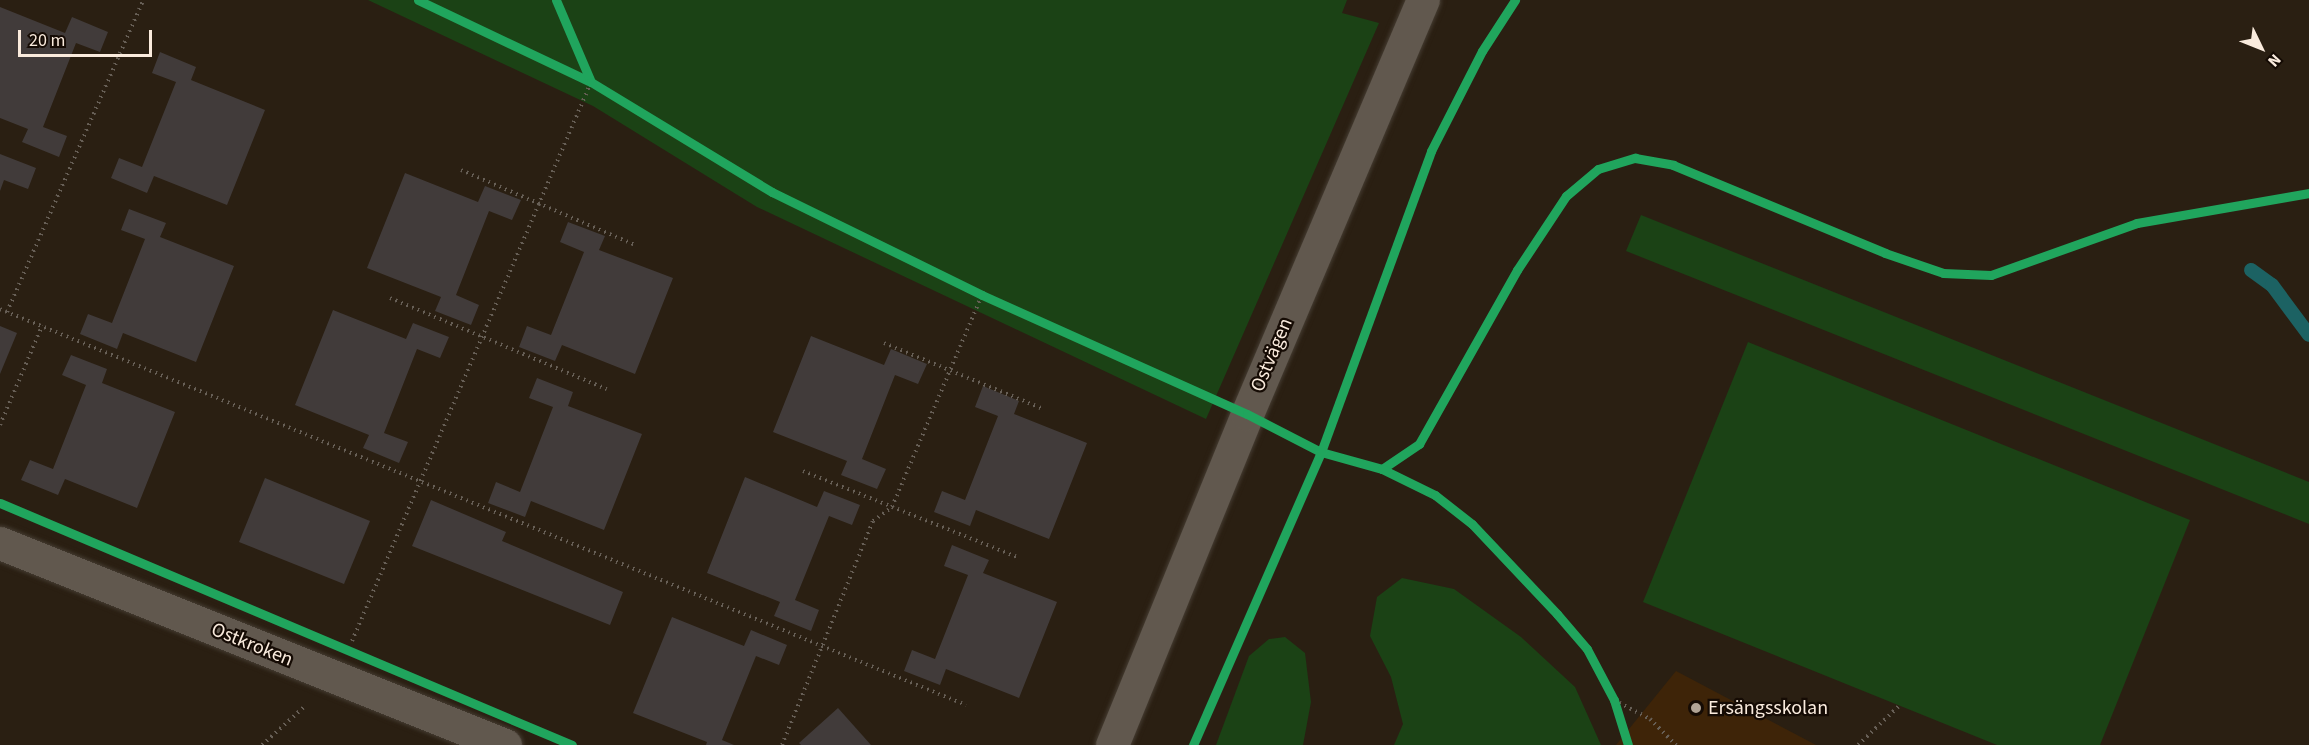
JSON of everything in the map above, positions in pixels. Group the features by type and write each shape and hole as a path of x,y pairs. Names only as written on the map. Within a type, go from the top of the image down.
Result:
{"street":[{"name":"Ostvägen","path":"1112,745 1423,0"},
{"name":"Ostkroken","path":"0,543 505,745"}],"path":[{"path":"7,312 143,0"},
{"path":"583,74 601,88"},
{"path":"262,745 334,678 591,82"},
{"path":"462,170 635,245"},
{"path":"972,290 993,300"},
{"path":"782,745 820,646 873,521 892,507 982,295"},
{"path":"390,298 607,389"},
{"path":"0,309 966,705"},
{"path":"0,425 42,326"},
{"path":"884,343 1041,408"},
{"path":"803,471 1020,558"},
{"path":"1609,690 1618,711"},
{"path":"1614,700 1650,719 1676,745"},
{"path":"1858,745 1899,706"}],"shaded area":[{"name":"Ersängsskolan","path":"1676,671 1816,745 1616,745"}],"green space":[{"path":"368,0 1347,0 1342,13 1379,23 1206,419 757,207 593,106"},
{"path":"1641,215 2309,482 2309,524 1626,251"},
{"path":"1748,342 2190,520 2100,745 1997,745 1643,602"},
{"path":"1402,578 1454,589 1521,637 1575,687 1601,745 1394,745 1403,724 1391,677 1370,636 1377,597"},
{"path":"1285,637 1305,653 1311,702 1303,745 1216,745 1249,656 1269,639"}],"building":[{"path":"0,7 65,33 72,17 108,32 100,52 76,43 43,127 67,136 59,157 22,142 28,129 0,118"},
{"path":"160,52 196,67 191,80 265,110 227,205 154,176 147,193 111,178 119,158 142,167 176,82 152,73"},
{"path":"0,154 36,168 28,189 4,180 0,191"},
{"path":"405,173 478,202 485,186 521,200 512,220 489,211 456,295 479,305 471,325 435,311 441,297 367,268"},
{"path":"129,209 166,223 160,237 234,266 196,362 123,333 117,349 80,334 88,314 112,323 145,239 121,230"},
{"path":"568,222 605,236 599,250 673,278 635,374 562,345 555,361 519,347 527,326 551,335 584,252 560,242"},
{"path":"333,310 406,339 413,323 449,337 440,358 417,349 384,433 408,442 399,463 363,448 369,435 295,405"},
{"path":"0,326 17,333 0,374"},
{"path":"811,336 884,365 891,349 927,364 918,384 895,375 862,459 886,469 877,489 841,475 847,461 773,432"},
{"path":"71,355 107,369 102,383 175,412 137,508 65,479 58,495 21,480 30,460 53,469 86,385 62,375"},
{"path":"537,378 573,392 568,406 642,434 604,530 531,501 525,517 488,503 496,482 520,492 553,407 529,398"},
{"path":"983,386 1019,401 1014,414 1087,443 1049,539 976,510 970,526 934,512 942,491 965,500 998,416 975,407"},
{"path":"745,477 817,507 824,491 860,505 852,525 829,516 795,600 819,610 811,631 774,616 780,602 707,573"},
{"path":"265,478 370,521 344,584 239,542"},
{"path":"431,500 506,532 502,541 623,592 610,625 412,546"},
{"path":"952,545 989,560 983,573 1057,602 1019,698 946,669 940,685 904,671 912,650 935,659 968,575 944,566"},
{"path":"672,617 744,646 751,630 787,645 779,665 756,656 722,740 734,745 706,745 707,742 633,713"},
{"path":"838,708 871,745 801,745 799,743"}],"waterway":[{"path":"2251,270 2272,285 2309,335"}],"cycle path":[{"path":"418,0 591,82"},
{"path":"556,0 591,82 772,192 982,295 1247,414 1321,452 1382,469 1419,444 1517,270 1566,196 1598,169 1635,158 1673,165 1885,253 1943,273 1991,275 2137,223 2309,193"},
{"path":"1193,745 1321,452 1431,151 1482,51 1515,0"},
{"path":"1382,469 1435,495 1472,524 1557,614 1587,649 1614,700 1628,745"},
{"path":"0,503 572,745"}],"place":[{"name":"Ersängsskolan","path":"1696,708"}]}
